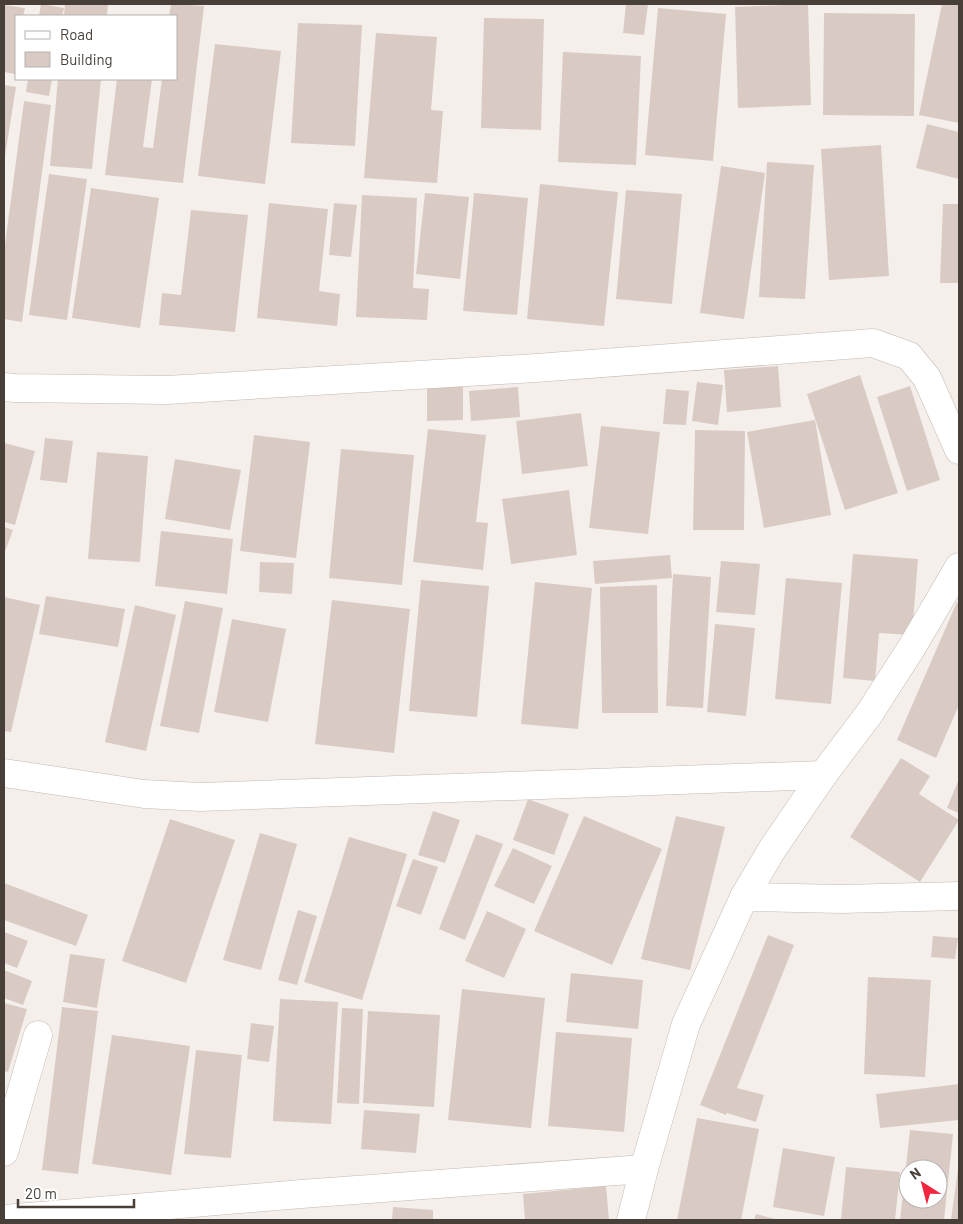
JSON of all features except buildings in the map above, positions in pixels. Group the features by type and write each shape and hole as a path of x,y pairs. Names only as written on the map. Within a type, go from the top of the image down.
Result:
{"street":[{"path":"4,387 177,389 536,368 873,343 909,356 927,378 959,450"},
{"path":"631,1220 686,1024 744,897 773,848 823,775 869,714 912,647 959,567"},
{"path":"4,773 144,794 200,797 823,775"},
{"path":"744,897 841,899 959,896"},
{"path":"4,1152 38,1035"},
{"path":"4,1219 291,1195 644,1169"}]}
